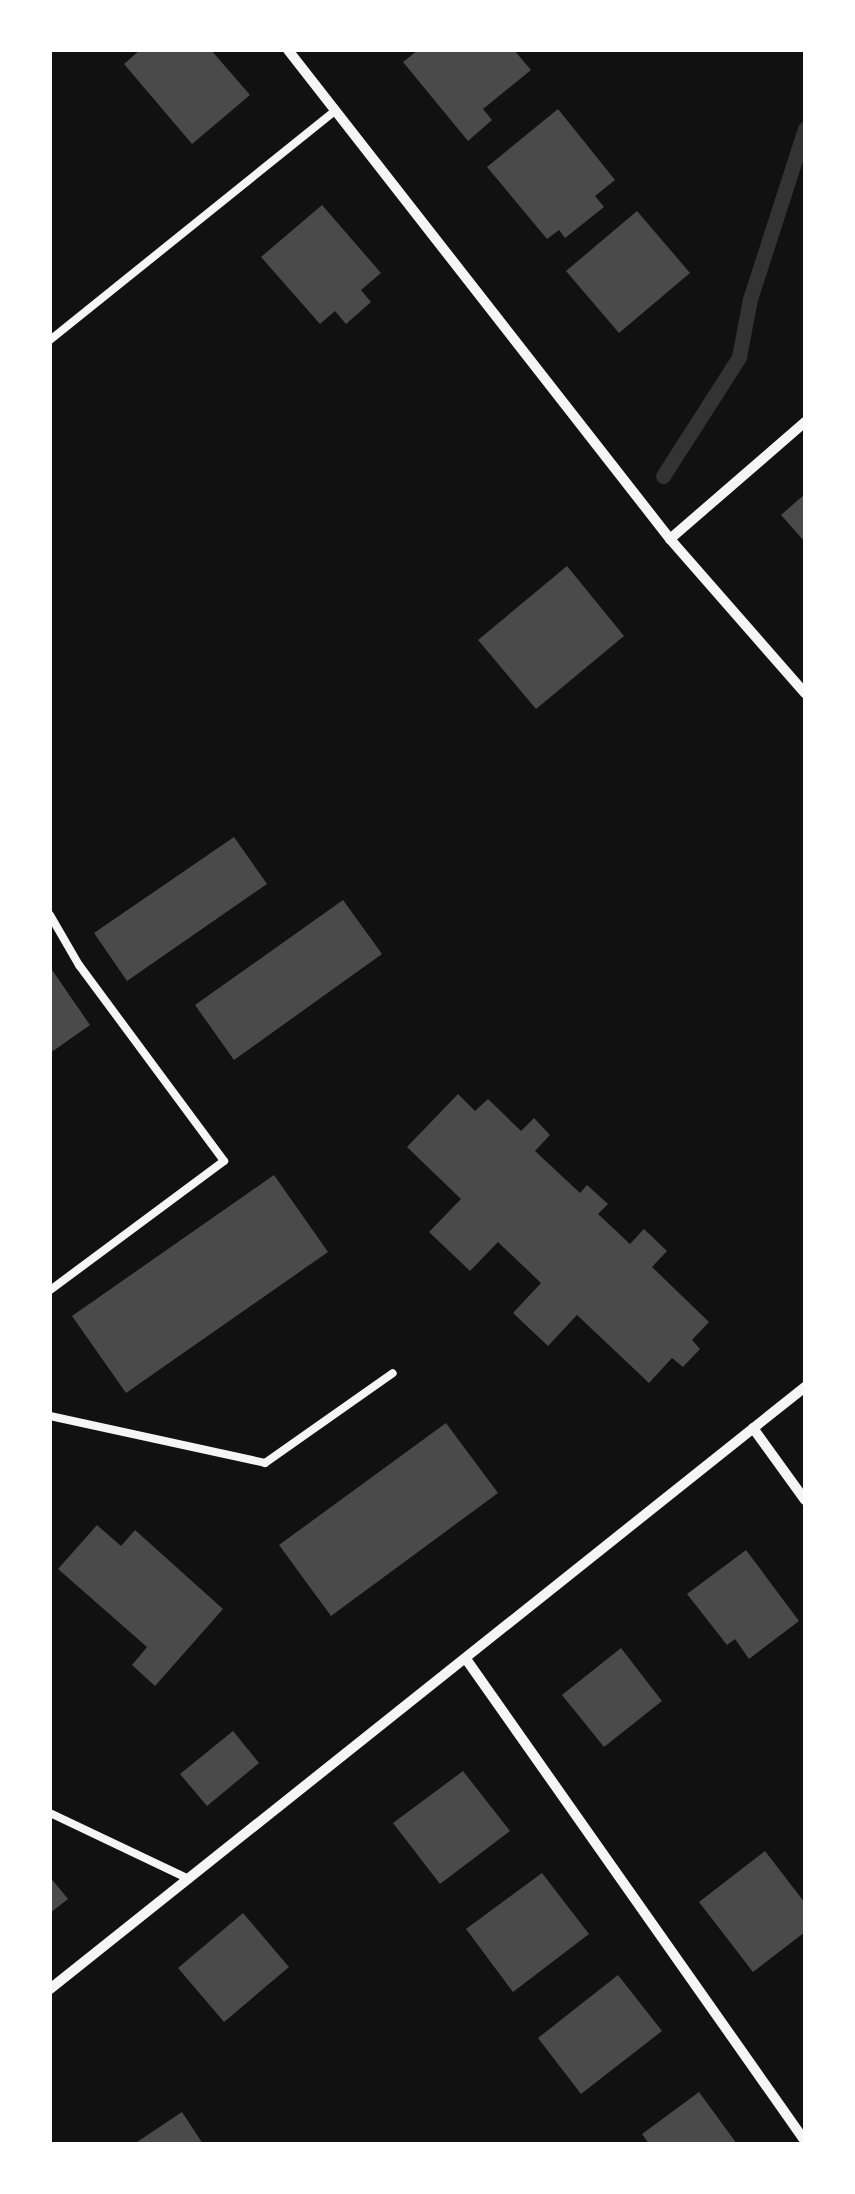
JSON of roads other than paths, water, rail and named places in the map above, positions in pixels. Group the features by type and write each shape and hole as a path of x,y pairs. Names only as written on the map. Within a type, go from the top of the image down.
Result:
{"street":[{"path":"288,50 332,113 670,540 805,694"},
{"path":"670,540 805,422"},
{"path":"50,1989 805,1387"},
{"path":"753,1428 805,1500"},
{"path":"466,1659 805,2141"}],"lane":[{"path":"50,340 332,113"},
{"path":"50,915 79,966 224,1161 50,1290"},
{"path":"50,1416 266,1463 394,1372"},
{"path":"50,1813 188,1879"}],"waterway":[{"path":"663,476 739,357 750,299 805,129"}]}
